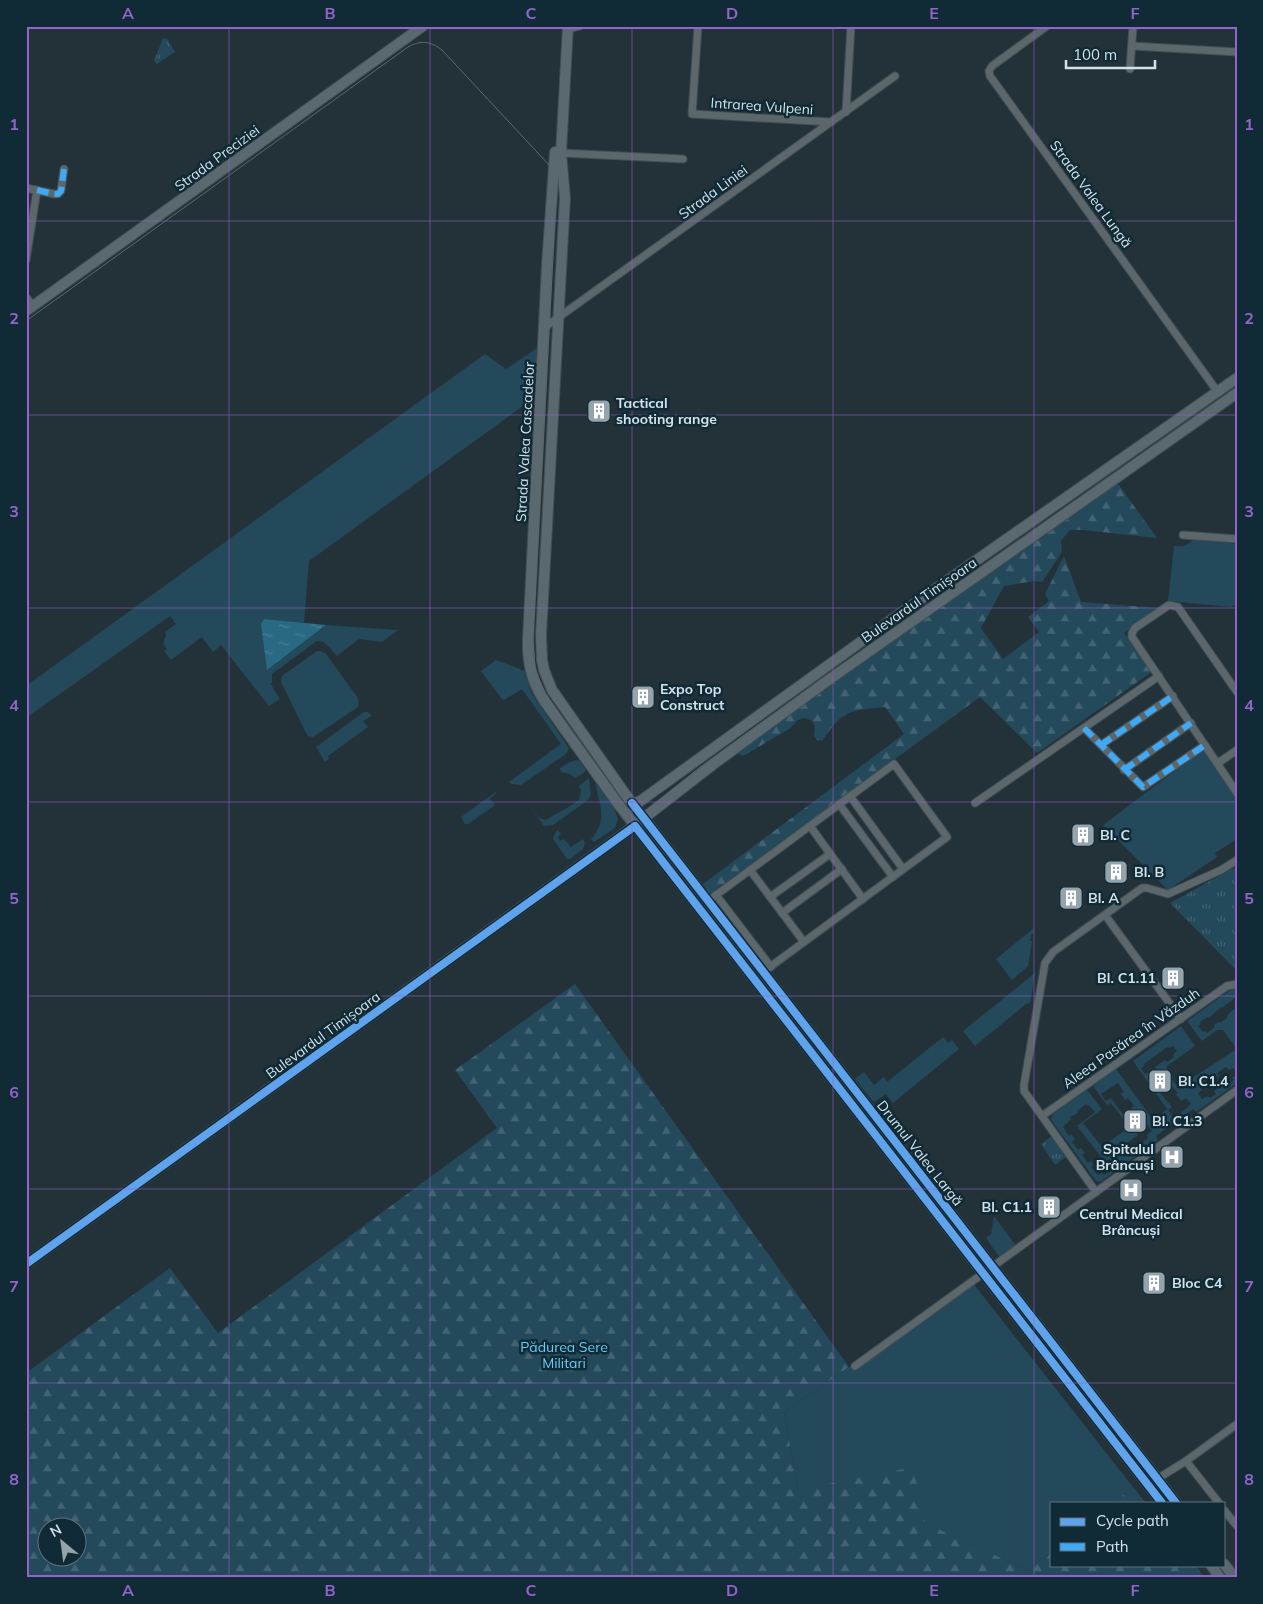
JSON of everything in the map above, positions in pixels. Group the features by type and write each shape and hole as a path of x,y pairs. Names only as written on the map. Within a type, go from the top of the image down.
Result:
{"main road":[{"name":"Strada Preciziei","path":"30,309 423,26"},
{"name":"Strada Valea Cascadelor","path":"565,27 562,152 565,198 541,654 544,670 555,695 644,819"},
{"name":"Strada Valea Cascadelor","path":"565,27 547,265 528,655 534,680 544,702 632,822"},
{"name":"Bulevardul Timișoara","path":"635,804 1237,378"},
{"name":"Bulevardul Timișoara","path":"26,1264 622,835 632,822 644,819 715,763 827,681 1237,393"},
{"path":"536,490 549,491"},
{"path":"1000,545 1007,555"},
{"path":"533,559 545,560"},
{"path":"544,702 555,695"},
{"path":"632,822 636,816 635,804"},
{"name":"Drumul Valea Largă","path":"644,819 712,898 872,1112 1175,1502"},
{"name":"Drumul Valea Largă","path":"632,822 1161,1502"},
{"path":"856,1110 865,1102"},
{"path":"863,1119 872,1112"},
{"path":"1212,1566 1220,1578"},
{"path":"1226,1566 1235,1578"}],"street":[{"path":"565,27 580,26"},
{"name":"Intrarea Vulpeni","path":"698,26 692,114 831,122"},
{"path":"846,112 851,26"},
{"name":"Strada Valea Lungă","path":"1047,26 992,66 989,71 990,76 1217,391"},
{"path":"1130,69 1133,26"},
{"path":"1132,46 1237,52"},
{"name":"Strada Liniei","path":"545,327 896,76"},
{"path":"562,152 683,159"},
{"path":"26,188 58,194 64,169"},
{"path":"26,260 37,190"},
{"path":"26,296 30,309"},
{"path":"1183,535 1237,539"},
{"path":"1237,692 1178,607 1169,605 1135,628 1132,633 1132,637 1237,792"},
{"path":"975,803 1159,676"},
{"path":"1101,745 1173,696"},
{"path":"1124,770 1191,722"},
{"path":"1084,728 1143,787 1206,745"},
{"path":"1218,763 1237,750"},
{"path":"712,898 894,764 948,837 767,970"},
{"path":"850,796 903,869"},
{"path":"839,804 892,877"},
{"path":"810,826 863,899"},
{"path":"770,897 830,854"},
{"path":"1096,1192 1024,1088 1045,963 1053,952 1142,888 1168,894 1221,870 1237,860"},
{"path":"750,870 804,942"},
{"path":"782,913 842,870"},
{"path":"1105,915 1180,1018"},
{"name":"Aleea Pasărea în Văzduh","path":"1042,1116 1227,986 1237,984"},
{"path":"855,1366 1237,1090"},
{"path":"1157,1479 1186,1461 1237,1424"},
{"path":"1186,1461 1218,1502"},
{"path":"1226,1512 1237,1526"}],"green space":[{"path":"163,38 167,39 175,52 157,64 154,61"},
{"path":"537,348 534,398 309,561 304,623 264,619 267,670 326,625 398,630 382,642 359,639 337,656 324,642 317,641 272,674 272,683 270,683 280,699 269,706 221,645 213,652 202,637 171,660 164,651 167,649 163,644 165,632 176,624 170,616 26,718 26,686 485,354 506,369"},
{"path":"1116,481 1157,538 1070,530 1061,541 1062,552 1042,582 1034,581 1004,586 981,628 1003,659 1039,632 1028,617 1049,601 1045,594 1064,556 1081,602 1158,608 1124,633 1153,671 1037,753 980,697 710,894 703,884 904,734 885,707 873,708 855,711 842,717 822,741 817,740 814,736 815,726 811,720 804,718 743,756 736,753"},
{"path":"1193,539 1237,544 1237,604 1231,607 1168,601 1174,546 1185,546"},
{"path":"317,651 326,654 358,698 359,703 358,707 313,737 308,736 305,731 281,682 282,676"},
{"path":"496,660 525,671 532,694 569,748 566,754 521,785 509,782 561,744 522,689 504,700 501,698 481,671"},
{"path":"364,712 368,712 372,716 363,721 368,727 328,756 329,759 325,762 316,747"},
{"path":"1204,749 1237,798 1237,839 1215,853 1217,857 1168,890 1103,825"},
{"path":"576,760 580,761 586,770 584,773 575,778 570,774 561,772 560,768"},
{"path":"589,778 591,794 588,800 553,825 544,826 530,807 539,818 546,820 579,800 581,791 579,786"},
{"path":"595,783 613,805 618,819 615,828 594,842 591,839 600,826 601,819"},
{"path":"497,791 490,799 495,805 468,824 465,824 461,817"},
{"path":"558,830 561,834 558,837 560,841 564,839 571,847 583,839 585,843 583,849 570,859 567,859 553,839"},
{"path":"1237,866 1237,971 1170,903"},
{"path":"1034,928 1033,934 1031,934 1030,941 1032,941 1028,966 1012,980 996,959"},
{"path":"1035,973 1030,1003 1026,1004 975,1046 963,1031"},
{"name":"Pădurea Sere Militari","path":"575,984 849,1367 784,1412 798,1490 913,1467 925,1523 1027,1570 1050,1553 1050,1566 1196,1566 1205,1578 26,1578 26,1373 170,1268 218,1333 497,1128 455,1070"},
{"path":"1237,988 1237,999 1235,998 1221,1007 1209,1018 1200,1022 1201,1024 1198,1026 1203,1032 1207,1033 1215,1027 1214,1025 1227,1018 1234,1009 1237,1013 1237,1073 1233,1068 1229,1070 1226,1067 1217,1073 1219,1076 1199,1086 1202,1090 1198,1093 1202,1099 1208,1096 1210,1098 1216,1094 1214,1091 1225,1082 1227,1085 1234,1080 1232,1078 1237,1074 1237,1083 1196,1112 1193,1109 1156,1136 1158,1140 1100,1182 1096,1181 1052,1121 1053,1114 1087,1090 1102,1109 1083,1123 1102,1147 1129,1127 1111,1103 1107,1105 1093,1086 1116,1069 1153,1120 1167,1109 1133,1061 1181,1026 1195,1046 1167,1066 1167,1072 1176,1085 1180,1086 1235,1050 1234,1045 1223,1030 1217,1030 1202,1041 1187,1021 1232,989","holes":["1173,1046 1177,1051 1173,1055 1174,1057 1167,1062 1165,1060 1155,1067 1158,1072 1163,1072 1167,1081 1178,1093 1176,1094 1181,1101 1186,1098 1191,1104 1180,1114 1178,1113 1173,1117 1168,1110 1172,1107 1161,1094 1163,1092 1152,1080 1154,1079 1149,1072 1145,1074 1141,1068 1167,1047","1118,1083 1124,1092 1121,1094 1125,1100 1128,1098 1134,1106 1131,1108 1135,1113 1138,1111 1144,1119 1141,1122 1144,1126 1147,1124 1152,1131 1147,1135 1148,1138 1143,1142 1144,1145 1136,1149 1138,1151 1130,1157 1128,1155 1125,1156 1120,1148 1138,1135 1111,1098 1106,1101 1101,1094","1086,1104 1095,1112 1077,1126 1105,1162 1110,1159 1115,1166 1104,1175 1102,1173 1098,1175 1091,1167 1093,1165 1091,1161 1088,1163 1082,1155 1085,1153 1081,1148 1078,1150 1072,1142 1075,1139 1071,1134 1069,1136 1063,1127 1071,1119 1070,1117 1078,1113 1077,1111"]},
{"path":"943,1037 948,1043 952,1040 959,1049 893,1103 886,1094 874,1102 855,1079 864,1072 874,1085 884,1077 887,1082"},
{"path":"1052,1136 1066,1157 1055,1165 1041,1144"},
{"path":"994,1216 1016,1246 1000,1258 986,1238 991,1234"},
{"path":"972,1282 1133,1487 1114,1502 1050,1502 1050,1553 1027,1570 924,1523 274,1578 798,1490 784,1412"},
{"path":"1133,1487 1145,1502 1114,1502"}],"water":[{"path":"264,619 326,625 267,670 261,624"}],"tram line":[{"path":"26,321 408,47 425,42 442,50 550,166 557,179 533,637 535,669 545,693 621,803 629,810 636,812 647,810 699,768 750,731 1237,388"}],"marked path":[{"path":"37,190 58,194 61,191 64,169"},
{"path":"1101,745 1173,696"},
{"path":"1124,770 1191,723"},
{"path":"1084,728 1143,787 1205,745"}],"cycle path":[{"path":"632,803 1175,1502"},
{"path":"26,1264 635,826 1161,1502"}],"place":[{"name":"Tactical shooting range","path":"599,411"},
{"name":"Expo Top Construct","path":"643,697"},
{"name":"Bl. C","path":"1083,835"},
{"name":"Bl. B","path":"1116,872"},
{"name":"Bl. A","path":"1071,898"},
{"name":"Bl. C1.11","path":"1173,978"},
{"name":"Bl. C1.4","path":"1160,1081"},
{"name":"Bl. C1.3","path":"1135,1121"},
{"name":"Spitalul Brâncuși","path":"1172,1157"},
{"name":"Centrul Medical Brâncuși","path":"1131,1190"},
{"name":"Bl. C1.1","path":"1049,1207"},
{"name":"Bloc C4","path":"1154,1283"}]}
